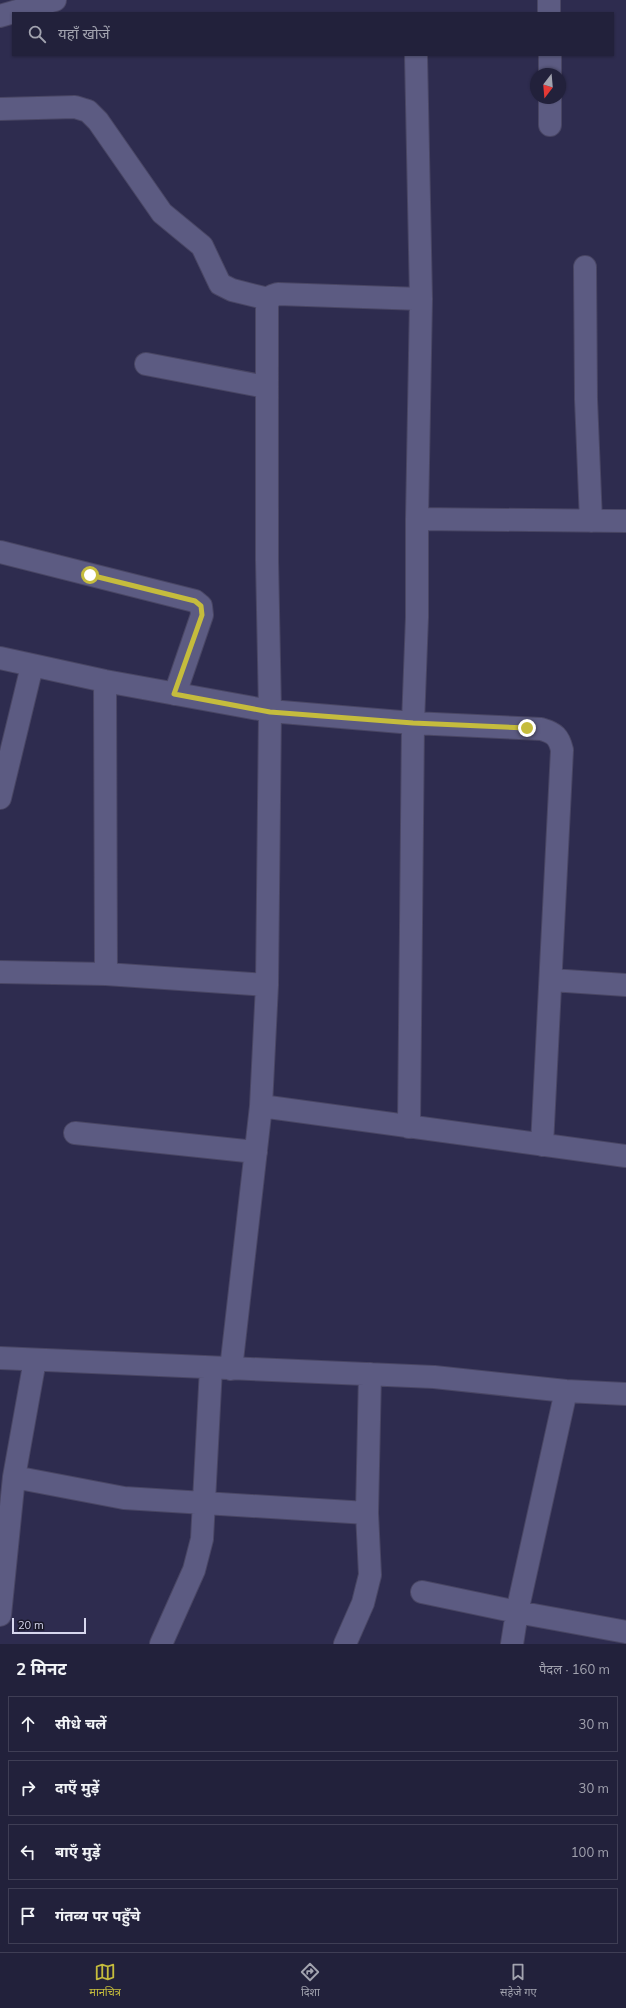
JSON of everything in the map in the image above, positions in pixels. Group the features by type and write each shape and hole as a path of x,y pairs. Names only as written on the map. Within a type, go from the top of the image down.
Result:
{"street":[{"path":"14,12 55,0"},
{"path":"549,0 549,12"},
{"path":"0,16 12,13"},
{"path":"409,1127 413,723 417,617 416,519 421,299 416,56"},
{"path":"550,56 550,68"},
{"path":"550,104 550,125"},
{"path":"0,109 75,107 88,111 98,121 162,214 202,246 220,284 232,290 268,299 278,294 421,299"},
{"path":"585,266 586,399 591,521"},
{"path":"161,1644 194,1570 202,1539 203,1503 221,1368 256,1152 261,1106 267,985 270,712 266,387 268,299"},
{"path":"146,364 266,387"},
{"path":"416,519 626,521"},
{"path":"0,552 195,601 201,606 202,615 174,694"},
{"path":"0,658 105,681 270,712 413,723 541,729 553,732 559,739 562,750 542,1145"},
{"path":"0,798 32,666"},
{"path":"105,681 106,974"},
{"path":"0,972 106,974 267,985"},
{"path":"550,980 626,985"},
{"path":"261,1106 626,1156"},
{"path":"75,1133 256,1152"},
{"path":"0,1358 434,1377 566,1391 626,1394"},
{"path":"0,1615 14,1477 35,1360"},
{"path":"345,1644 363,1603 370,1575 367,1513 370,1374"},
{"path":"512,1644 517,1612 566,1391"},
{"path":"14,1477 124,1498 367,1513"},
{"path":"422,1592 517,1612 626,1632"}],"route":[{"path":"90,575 195,601 201,606 202,615 174,694 270,712 413,723 527,728"}]}
